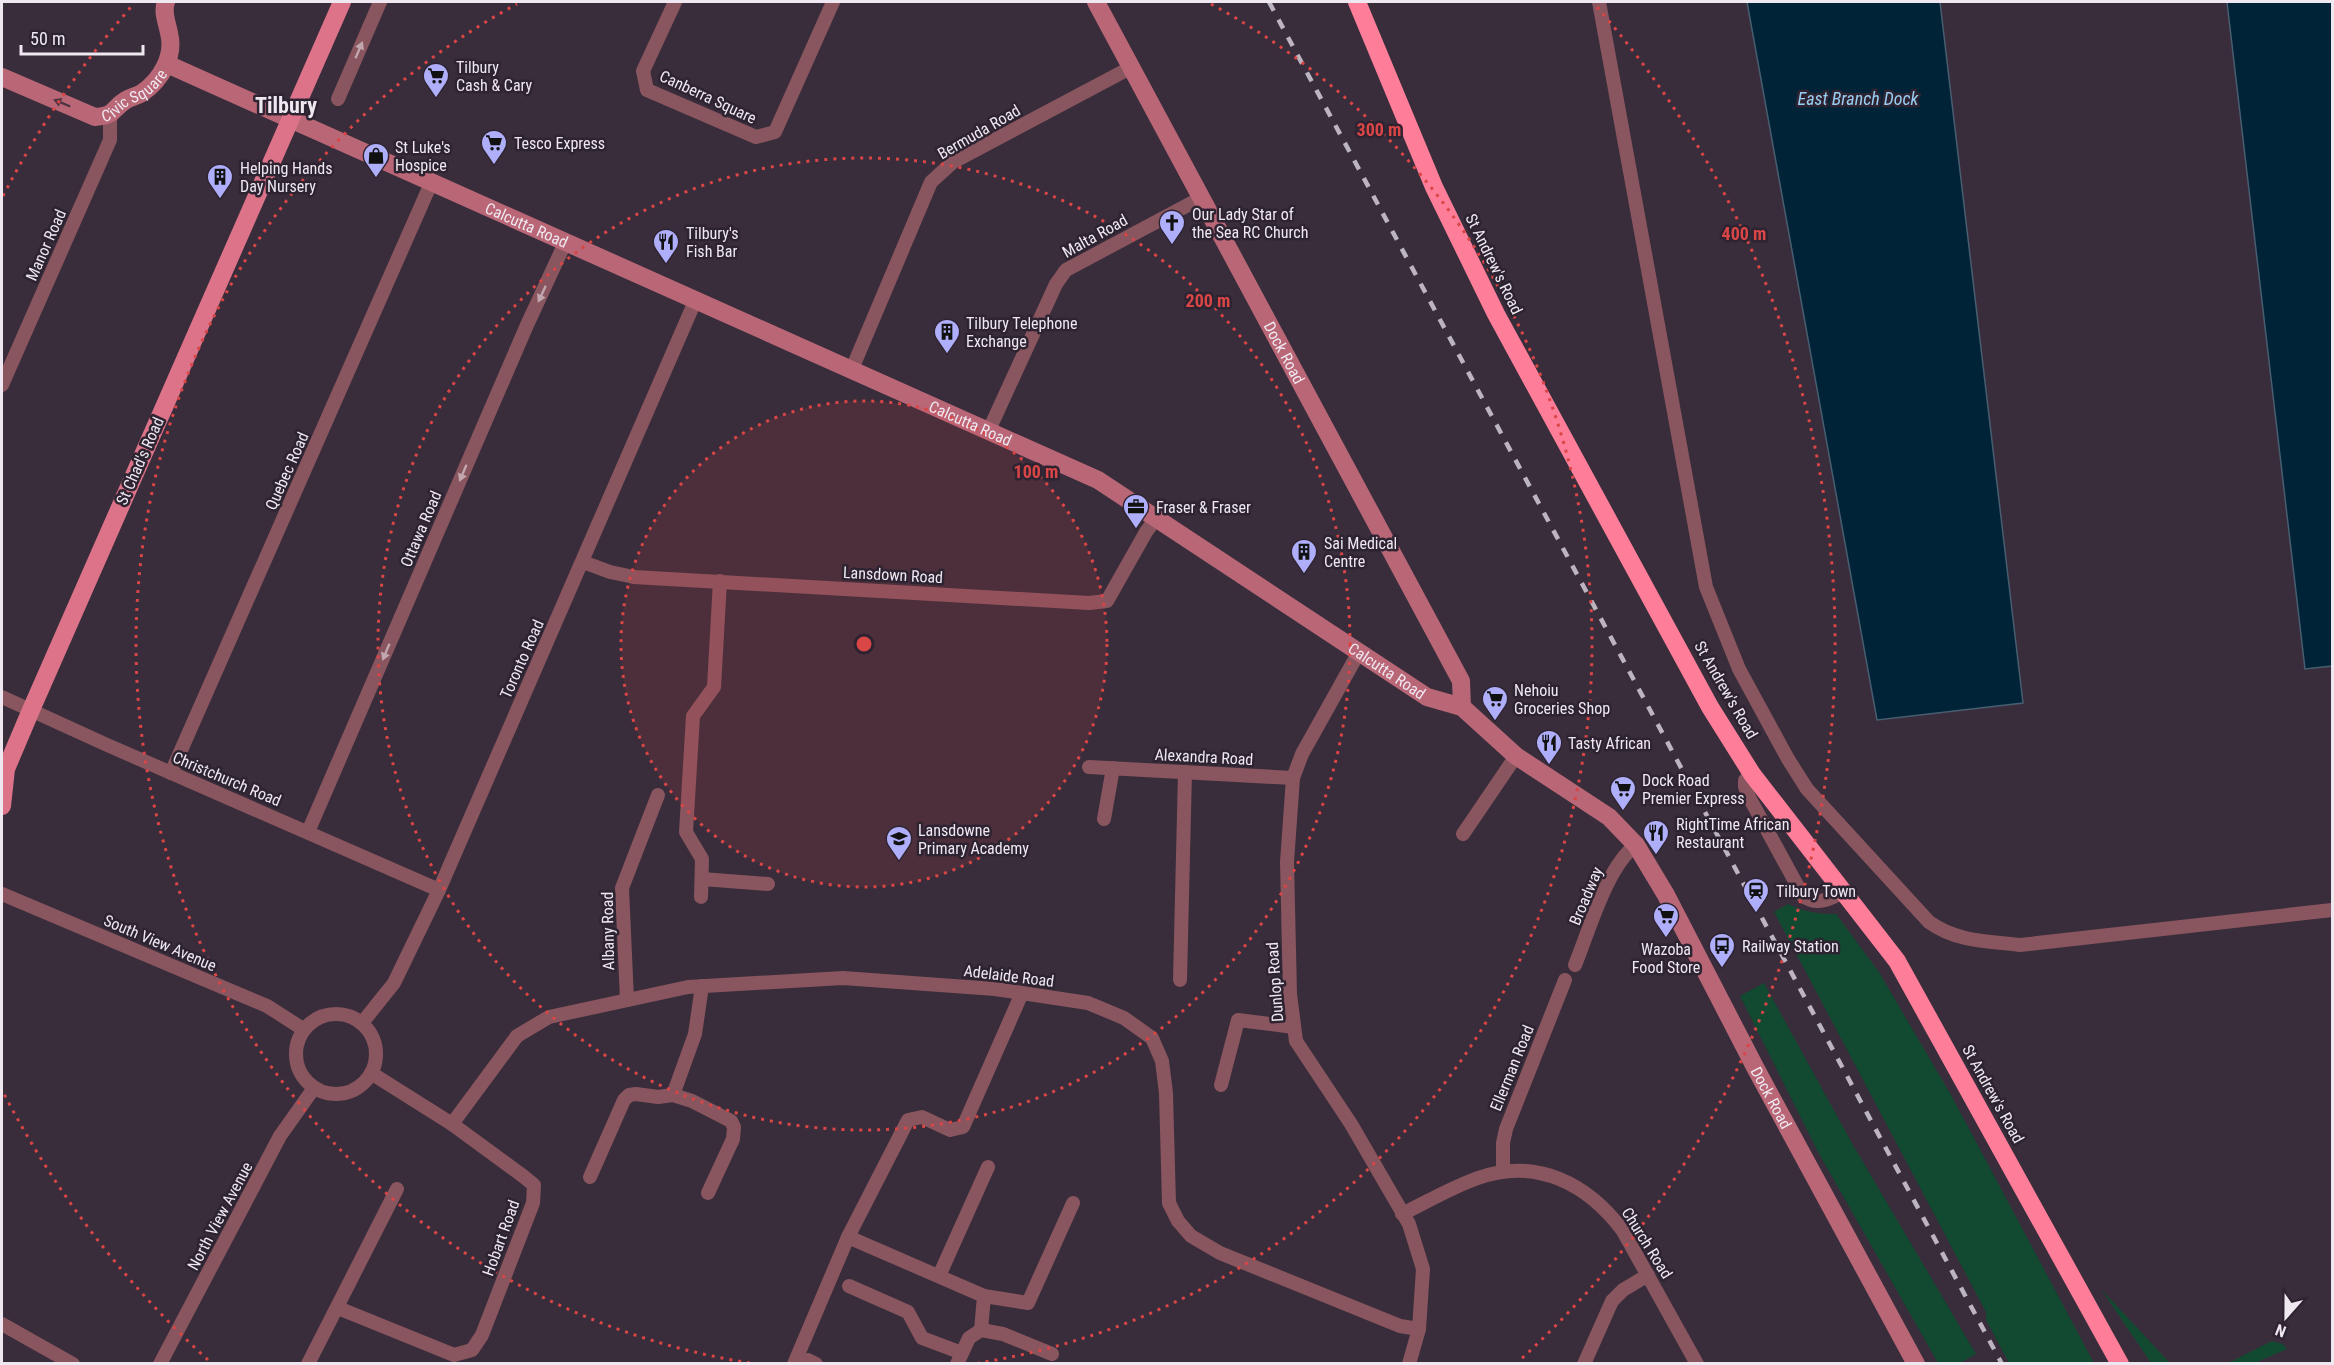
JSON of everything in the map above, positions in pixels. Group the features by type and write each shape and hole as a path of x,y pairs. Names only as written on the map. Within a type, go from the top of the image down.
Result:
{"highway":[{"name":"St Andrew's Road","path":"1356,2 1434,187 1496,314 1710,707 1752,774 1897,961 2120,1364"}],"main road":[{"name":"St Chad's Road","path":"2,806 6,769 342,2"}],"street":[{"name":"Civic Square","path":"2,77 95,117 110,116 125,101 142,93 155,81 167,64 170,38 163,9 166,2"},
{"path":"338,99 380,2"},
{"name":"Canberra Square","path":"675,2 644,71 647,90 756,138 775,132 833,2"},
{"name":"Dock Road","path":"1096,2 1461,681 1462,707"},
{"path":"1599,2 1706,587 1738,669 1770,729 1808,789 1929,922 1952,935 1976,941 2020,945 2332,910"},
{"path":"167,64 291,119"},
{"name":"Bermuda Road","path":"852,369 931,182 953,162 1130,69"},
{"name":"Manor Road","path":"2,385 110,140 110,116"},
{"name":"Calcutta Road","path":"291,119 696,298 1098,480 1427,697 1462,707 1516,756 1609,817 1632,840"},
{"name":"Quebec Road","path":"171,773 432,181"},
{"name":"Malta Road","path":"989,430 1056,284 1066,270 1201,198"},
{"name":"Ottawa Road","path":"308,832 527,325 566,241"},
{"name":"Toronto Road","path":"362,1023 394,983 439,890 696,298"},
{"name":"Lansdown Road","path":"583,562 610,572 634,577 1089,603 1107,601 1157,517"},
{"path":"701,897 702,859 686,832 693,716 714,687 720,581"},
{"name":"Dunlop Road","path":"1359,652 1302,754 1293,778 1287,862 1290,994 1296,1041 1351,1124 1409,1224 1423,1269 1419,1329 1409,1364"},
{"name":"Christchurch Road","path":"2,697 439,890"},
{"path":"1463,834 1516,756"},
{"name":"Alexandra Road","path":"1089,766 1293,778"},
{"path":"1104,819 1113,768"},
{"path":"1180,980 1185,772"},
{"path":"1752,774 1745,780 1749,797 1803,896 1806,899 1822,902 1843,892"},
{"name":"Albany Road","path":"627,1000 622,888 658,795"},
{"name":"Dock Road","path":"1632,840 1666,896 1756,1069 1916,1364"},
{"name":"Broadway","path":"1575,965 1615,868 1628,851 1632,840"},
{"path":"702,879 768,884"},
{"name":"South View Avenue","path":"2,894 267,1006 303,1029"},
{"name":"Adelaide Road","path":"452,1124 517,1036 549,1017 688,987 843,978 995,989 1088,1003 1124,1018 1152,1038 1162,1061 1166,1093 1169,1203 1178,1221 1191,1236 1220,1253 1400,1326 1419,1329"},
{"name":"Ellerman Road","path":"1503,1172 1503,1143 1506,1128 1565,980"},
{"path":"673,1095 694,1034 702,986"},
{"path":"794,1364 848,1236 908,1120 922,1117 950,1130 963,1127 1022,993"},
{"path":"336,1013 350,1016 362,1023 370,1032 375,1045 376,1052 371,1073 356,1089 342,1094 327,1093 314,1088 302,1077 296,1064 295,1052 303,1029 322,1015 336,1013"},
{"path":"1221,1085 1238,1020 1294,1027"},
{"name":"Hobart Road","path":"338,1308 454,1355 472,1350 482,1335 533,1203 534,1185 452,1124 371,1073"},
{"name":"North View Avenue","path":"160,1364 280,1137 314,1088"},
{"path":"590,1177 624,1100 636,1094 658,1097 673,1095 717,1112 731,1121 734,1127 733,1139 708,1193"},
{"path":"939,1276 988,1167"},
{"name":"Church Road","path":"1402,1214 1478,1178 1503,1172 1539,1172 1569,1182 1610,1212 1623,1231 1697,1364"},
{"path":"308,1364 397,1190"},
{"path":"848,1236 984,1296 1028,1303 1073,1203"},
{"path":"1584,1364 1612,1301 1623,1290 1648,1275"},
{"path":"849,1286 908,1312 922,1338 959,1358 969,1338 981,1330 1003,1334 1052,1354"},
{"path":"981,1330 984,1296"},
{"path":"2,1324 73,1364"}],"green space":[{"path":"1788,904 1812,912 1836,914 1879,972 1951,1095 2094,1363 2009,1363 1986,1320 1986,1312 1774,912"},
{"path":"1764,983 1853,1145 1976,1354 1960,1363 1938,1363 1818,1152 1740,996"},
{"path":"2101,1289 2170,1363 2151,1363"},
{"path":"2272,1341 2283,1344 2287,1349 2255,1363 2228,1363"}],"water":[{"name":"East Branch Dock","path":"1747,2 1940,2 2023,703 1877,720"},
{"path":"2227,2 2332,2 2332,666 2305,669"}],"railway":[{"path":"1269,2 2002,1364"}],"place":[{"name":"Tilbury Cash & Cary","path":"436,99"},
{"name":"Tesco Express","path":"494,166"},
{"name":"St Luke's Hospice","path":"376,179"},
{"name":"Helping Hands Day Nursery","path":"220,200"},
{"name":"Our Lady Star of the Sea RC Church","path":"1172,246"},
{"name":"Tilbury's Fish Bar","path":"666,265"},
{"name":"Tilbury Telephone Exchange","path":"947,355"},
{"name":"Fraser & Fraser","path":"1136,530"},
{"name":"Sai Medical Centre","path":"1304,575"},
{"name":"Nehoiu Groceries Shop","path":"1495,722"},
{"name":"Tasty African","path":"1549,766"},
{"name":"Dock Road Premier Express","path":"1623,812"},
{"name":"RightTime African Restaurant","path":"1656,856"},
{"name":"Lansdowne Primary Academy","path":"899,862"},
{"name":"Tilbury Town","path":"1756,914"},
{"name":"Wazoba Food Store","path":"1666,939"},
{"name":"Railway Station","path":"1722,969"}],"district":[{"name":"Tilbury","path":"286,105"}]}
